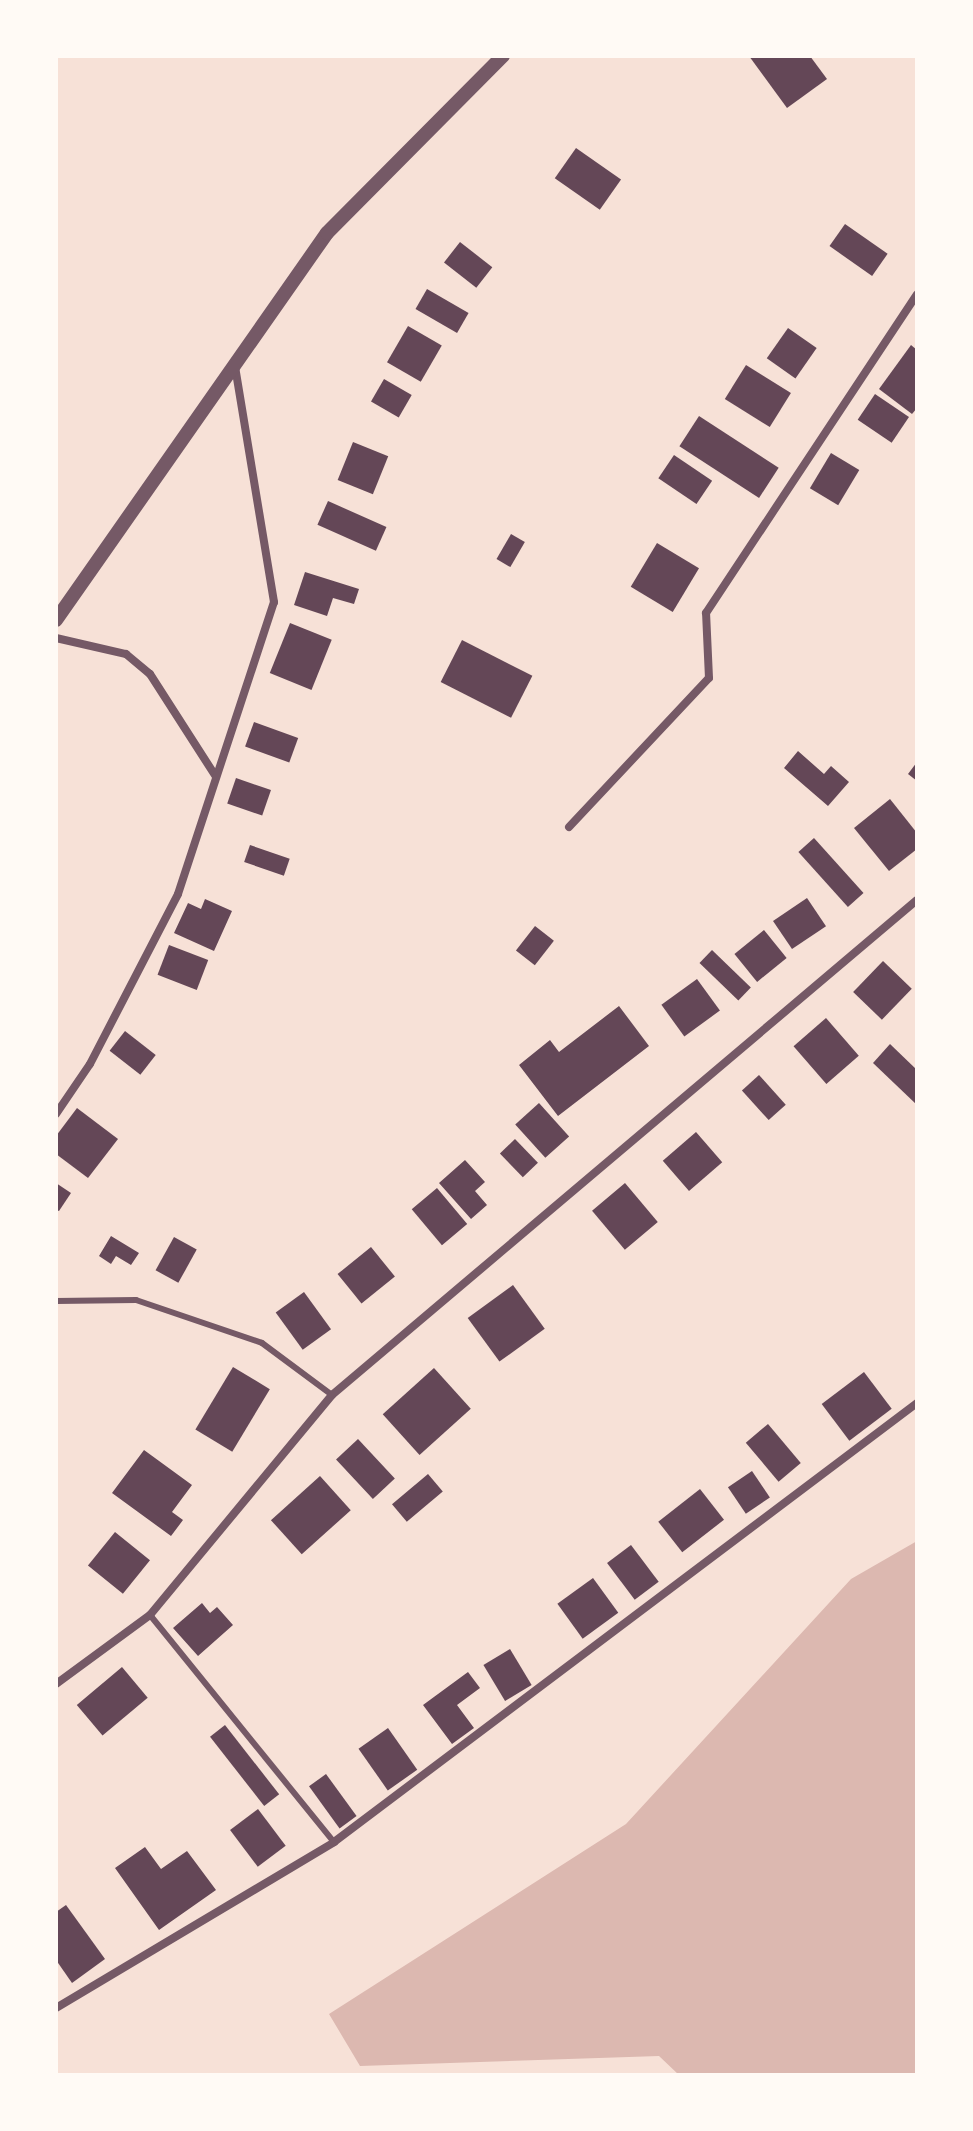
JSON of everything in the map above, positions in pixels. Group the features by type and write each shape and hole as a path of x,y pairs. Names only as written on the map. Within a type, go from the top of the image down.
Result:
{"street":[{"path":"56,620 327,233 503,56"},
{"path":"569,827 709,678 706,613 917,294"},
{"path":"56,1114 90,1064 178,894 274,602 234,362"},
{"path":"56,638 126,654 150,674 216,777"},
{"path":"56,1684 150,1615 332,1395 917,900"},
{"path":"56,2008 334,1842 917,1403"}],"lane":[{"path":"56,1301 136,1300 234,1333 262,1343 332,1395"},
{"path":"150,1615 334,1842"}],"shaded area":[{"path":"917,1541 917,2075 679,2075 659,2056 360,2066 329,2014 626,1824 851,1579"}],"building":[{"path":"749,56 810,56 827,79 787,108"},
{"path":"576,148 621,180 600,210 555,178"},
{"path":"845,224 888,254 872,276 830,246"},
{"path":"460,242 492,267 476,288 444,262"},
{"path":"427,289 469,313 457,333 416,309"},
{"path":"408,326 442,346 421,382 387,362"},
{"path":"788,328 817,348 795,378 767,358"},
{"path":"911,345 917,350 917,408 912,414 879,389"},
{"path":"746,365 791,393 770,427 725,399"},
{"path":"384,379 412,395 399,418 371,402"},
{"path":"875,394 909,417 892,443 858,420"},
{"path":"699,416 779,468 759,498 679,446"},
{"path":"353,442 388,456 373,494 338,480"},
{"path":"831,453 859,470 838,505 810,488"},
{"path":"674,455 712,481 696,504 658,478"},
{"path":"328,501 386,527 376,551 317,525"},
{"path":"511,534 525,542 510,567 496,559"},
{"path":"657,543 699,568 673,612 631,587"},
{"path":"305,572 359,589 354,604 333,598 327,616 294,605"},
{"path":"290,623 332,640 311,690 270,673"},
{"path":"462,640 532,676 511,718 441,682"},
{"path":"254,722 298,738 289,763 245,746"},
{"path":"798,751 824,774 831,766 849,782 828,806 784,768"},
{"path":"917,762 917,781 908,774"},
{"path":"236,778 271,790 262,816 227,804"},
{"path":"890,799 917,833 917,849 889,871 854,828"},
{"path":"814,838 864,893 848,907 798,852"},
{"path":"250,845 290,859 284,876 244,862"},
{"path":"807,898 826,926 792,949 773,921"},
{"path":"205,899 232,911 214,951 174,933 188,903 201,909"},
{"path":"535,926 554,941 535,965 516,950"},
{"path":"764,930 787,958 757,982 734,954"},
{"path":"169,945 208,960 197,990 158,975"},
{"path":"712,950 751,988 738,1000 699,963"},
{"path":"883,961 912,989 882,1020 853,992"},
{"path":"697,979 720,1011 684,1036 661,1005"},
{"path":"619,1006 649,1046 558,1116 519,1065 550,1040 559,1052"},
{"path":"826,1018 859,1056 826,1084 794,1046"},
{"path":"125,1031 156,1055 140,1075 110,1051"},
{"path":"890,1044 917,1070 917,1105 873,1063"},
{"path":"759,1075 786,1105 769,1120 742,1090"},
{"path":"539,1103 569,1136 545,1158 515,1124"},
{"path":"77,1108 118,1139 88,1178 56,1154 56,1136"},
{"path":"696,1132 722,1162 689,1191 663,1161"},
{"path":"515,1139 538,1163 523,1177 500,1154"},
{"path":"465,1160 485,1182 475,1191 487,1205 471,1219 439,1183"},
{"path":"56,1183 71,1193 59,1211 56,1210"},
{"path":"625,1183 658,1222 625,1250 592,1211"},
{"path":"437,1188 467,1224 442,1245 412,1209"},
{"path":"111,1236 139,1253 131,1265 116,1256 111,1264 99,1256"},
{"path":"174,1237 197,1250 178,1283 156,1270"},
{"path":"371,1247 395,1277 361,1304 338,1274"},
{"path":"513,1285 545,1329 499,1362 468,1318"},
{"path":"304,1292 331,1329 303,1350 276,1313"},
{"path":"233,1367 270,1389 232,1452 195,1430"},
{"path":"434,1368 471,1409 420,1455 383,1414"},
{"path":"864,1372 892,1409 849,1441 822,1404"},
{"path":"768,1424 801,1463 779,1482 746,1443"},
{"path":"358,1439 395,1478 373,1499 336,1459"},
{"path":"144,1450 192,1485 172,1512 183,1520 171,1536 112,1493"},
{"path":"752,1471 770,1498 746,1514 728,1487"},
{"path":"428,1474 443,1492 407,1522 392,1504"},
{"path":"320,1476 351,1510 302,1554 271,1520"},
{"path":"700,1489 724,1520 682,1552 658,1522"},
{"path":"115,1532 150,1560 123,1594 88,1565"},
{"path":"631,1545 659,1582 635,1600 607,1563"},
{"path":"593,1578 618,1613 583,1639 557,1604"},
{"path":"202,1603 210,1613 217,1607 233,1625 198,1656 173,1628"},
{"path":"510,1649 532,1685 505,1701 483,1665"},
{"path":"122,1667 148,1698 103,1736 77,1705"},
{"path":"468,1672 480,1688 457,1705 474,1728 452,1744 423,1705"},
{"path":"225,1725 279,1794 264,1806 210,1737"},
{"path":"388,1728 417,1770 388,1790 359,1749"},
{"path":"326,1774 357,1816 340,1828 309,1786"},
{"path":"258,1809 286,1846 258,1867 230,1830"},
{"path":"145,1847 161,1869 187,1851 216,1890 159,1930 115,1868"},
{"path":"66,1905 105,1959 72,1983 56,1960 56,1912"}]}
